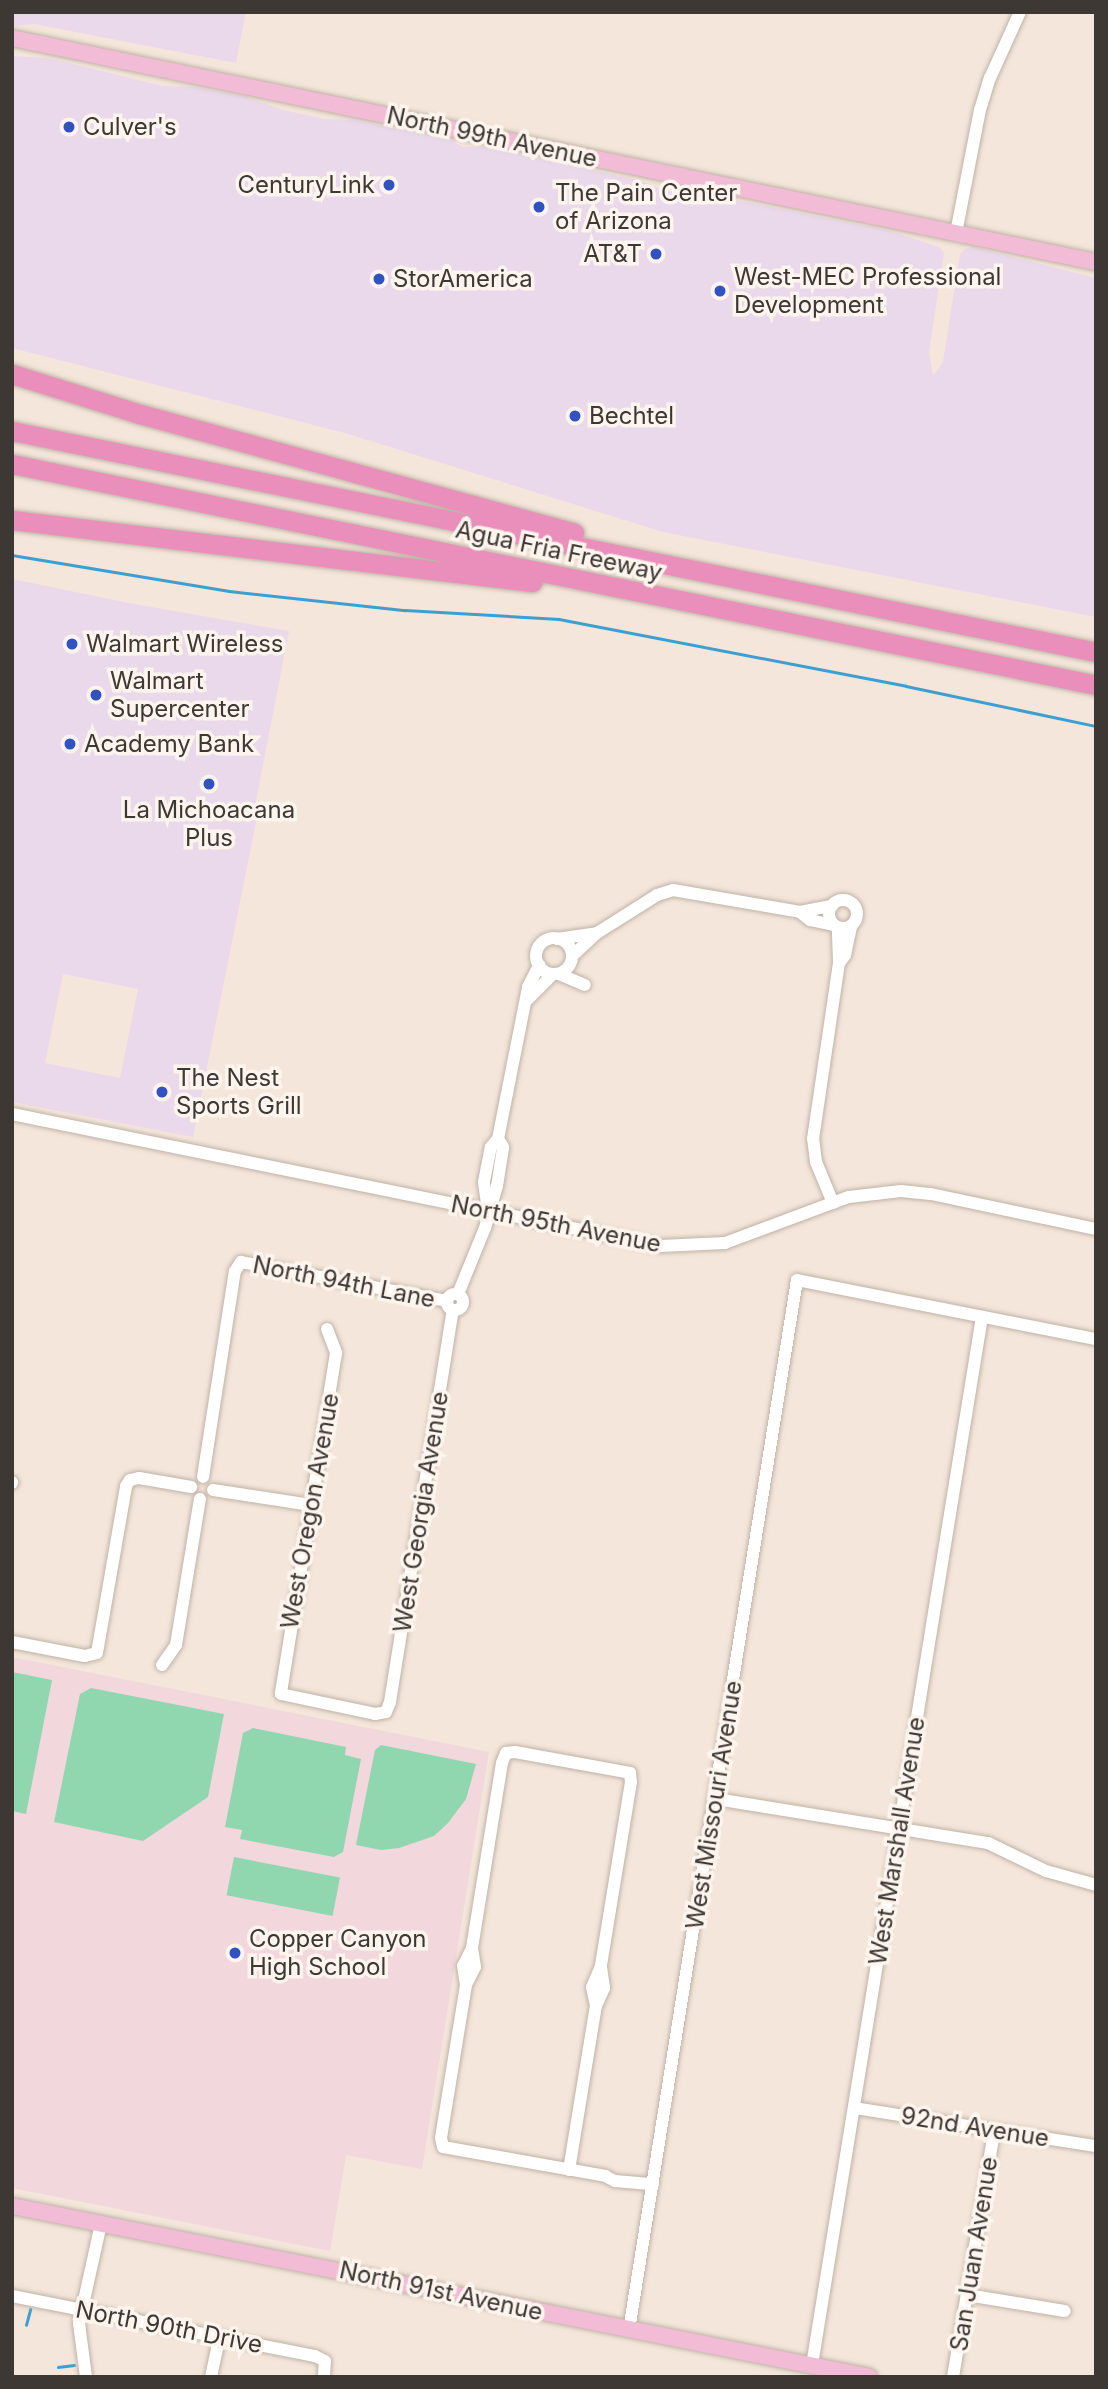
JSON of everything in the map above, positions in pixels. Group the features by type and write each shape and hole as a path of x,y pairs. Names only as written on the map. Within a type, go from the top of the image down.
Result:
{"highway":[{"path":"12,374 152,417 636,548 709,573"},
{"name":"Agua Fria Freeway","path":"12,431 1096,652"},
{"name":"Agua Fria Freeway","path":"12,464 1096,685"},
{"path":"12,520 351,558 702,606"}],"main road":[{"name":"North 99th Avenue","path":"12,38 1096,261"},
{"name":"North 91st Avenue","path":"12,2206 869,2377"}],"street":[{"path":"956,233 980,110 990,78 1020,12"},
{"path":"528,999 597,933 657,895 673,890 800,912 832,906 842,900 854,905 857,916 841,926 810,920 800,912"},
{"path":"832,906 829,914 841,926 839,962 813,1139 816,1162 833,1203"},
{"path":"557,939 567,944 571,960 585,985 539,965 537,954 542,944 557,939 597,933"},
{"name":"West Georgia Avenue","path":"282,1694 375,1714 386,1712 453,1302 497,1186 503,1147 498,1139 528,999 528,987 539,965"},
{"name":"North 95th Avenue","path":"12,1114 677,1247 704,1246 744,1238 833,1203 877,1192 915,1192 1096,1228"},
{"name":"North 94th Lane","path":"203,1477 235,1271 241,1262 453,1302"},
{"name":"West Missouri Avenue","path":"629,2330 797,1280 982,1317"},
{"path":"982,1317 1096,1339"},
{"name":"West Marshall Avenue","path":"812,2365 982,1317"},
{"name":"West Oregon Avenue","path":"282,1694 336,1353 327,1329"},
{"path":"203,1477 211,1482 213,1490 207,1498 200,1499 194,1496 191,1487 195,1479 203,1477"},
{"path":"12,1642 85,1656 97,1653 126,1486 130,1480 139,1478 191,1487"},
{"path":"213,1490 311,1505"},
{"path":"162,1665 176,1645 200,1499"},
{"path":"569,2170 596,2006 592,1987 601,1966 631,1782 629,1773 541,1756 506,1753 472,1948 463,1966 466,1985 441,2138 443,2147 569,2170 605,2176 616,2173 640,2177 653,2184"},
{"path":"716,1799 988,1843 1046,1871 1096,1885"},
{"name":"92nd Avenue","path":"855,2108 1096,2146"},
{"name":"San Juan Avenue","path":"953,2377 994,2130"},
{"path":"86,2377 79,2337 82,2309 101,2224"},
{"path":"967,2295 1065,2311"},
{"name":"North 90th Drive","path":"12,2296 325,2361 324,2377"},
{"path":"211,2377 219,2338"}],"shaded area":[{"path":"12,12 246,12 236,63 34,24 12,26"},
{"path":"12,56 48,58 163,86 195,87 246,97 283,110 325,119 354,120 450,139 462,147 487,147 638,180 667,191 736,200 890,231 939,247 944,253 929,352 933,376 943,362 960,254 965,249 973,247 1096,278 1096,617 663,532 345,433 12,348"},
{"path":"12,579 289,631 255,806 256,822 193,1137 12,1102","holes":["63,974 138,989 120,1078 45,1063"]},
{"name":"Copper Canyon High School","path":"12,1657 489,1752 422,2169 346,2155 330,2251 12,2188"}],"green space":[{"path":"12,1672 52,1680 26,1814 12,1811"},
{"path":"91,1688 224,1714 208,1797 143,1841 54,1822 80,1694"},
{"path":"253,1728 346,1747 345,1755 361,1759 343,1852 334,1857 240,1839 242,1830 225,1827 243,1733"},
{"path":"381,1745 476,1764 466,1799 434,1836 399,1848 381,1850 356,1845 375,1750"},
{"path":"234,1857 340,1878 333,1916 227,1895"}],"waterway":[{"path":"12,555 229,591 405,610 559,619 906,686 1096,726"},
{"path":"26,2325 30,2310"},
{"path":"58,2367 74,2365"}],"place":[{"name":"Culver's","path":"69,127"},
{"name":"CenturyLink","path":"389,185"},
{"name":"The Pain Center of Arizona","path":"539,207"},
{"name":"AT&T","path":"656,254"},
{"name":"StorAmerica","path":"379,279"},
{"name":"West-MEC Professional Development","path":"720,291"},
{"name":"Bechtel","path":"575,416"},
{"name":"Walmart Wireless","path":"72,644"},
{"name":"Walmart Supercenter","path":"96,695"},
{"name":"Academy Bank","path":"70,744"},
{"name":"La Michoacana Plus","path":"209,784"},
{"name":"The Nest Sports Grill","path":"162,1092"},
{"name":"Copper Canyon High School","path":"235,1953"}]}
